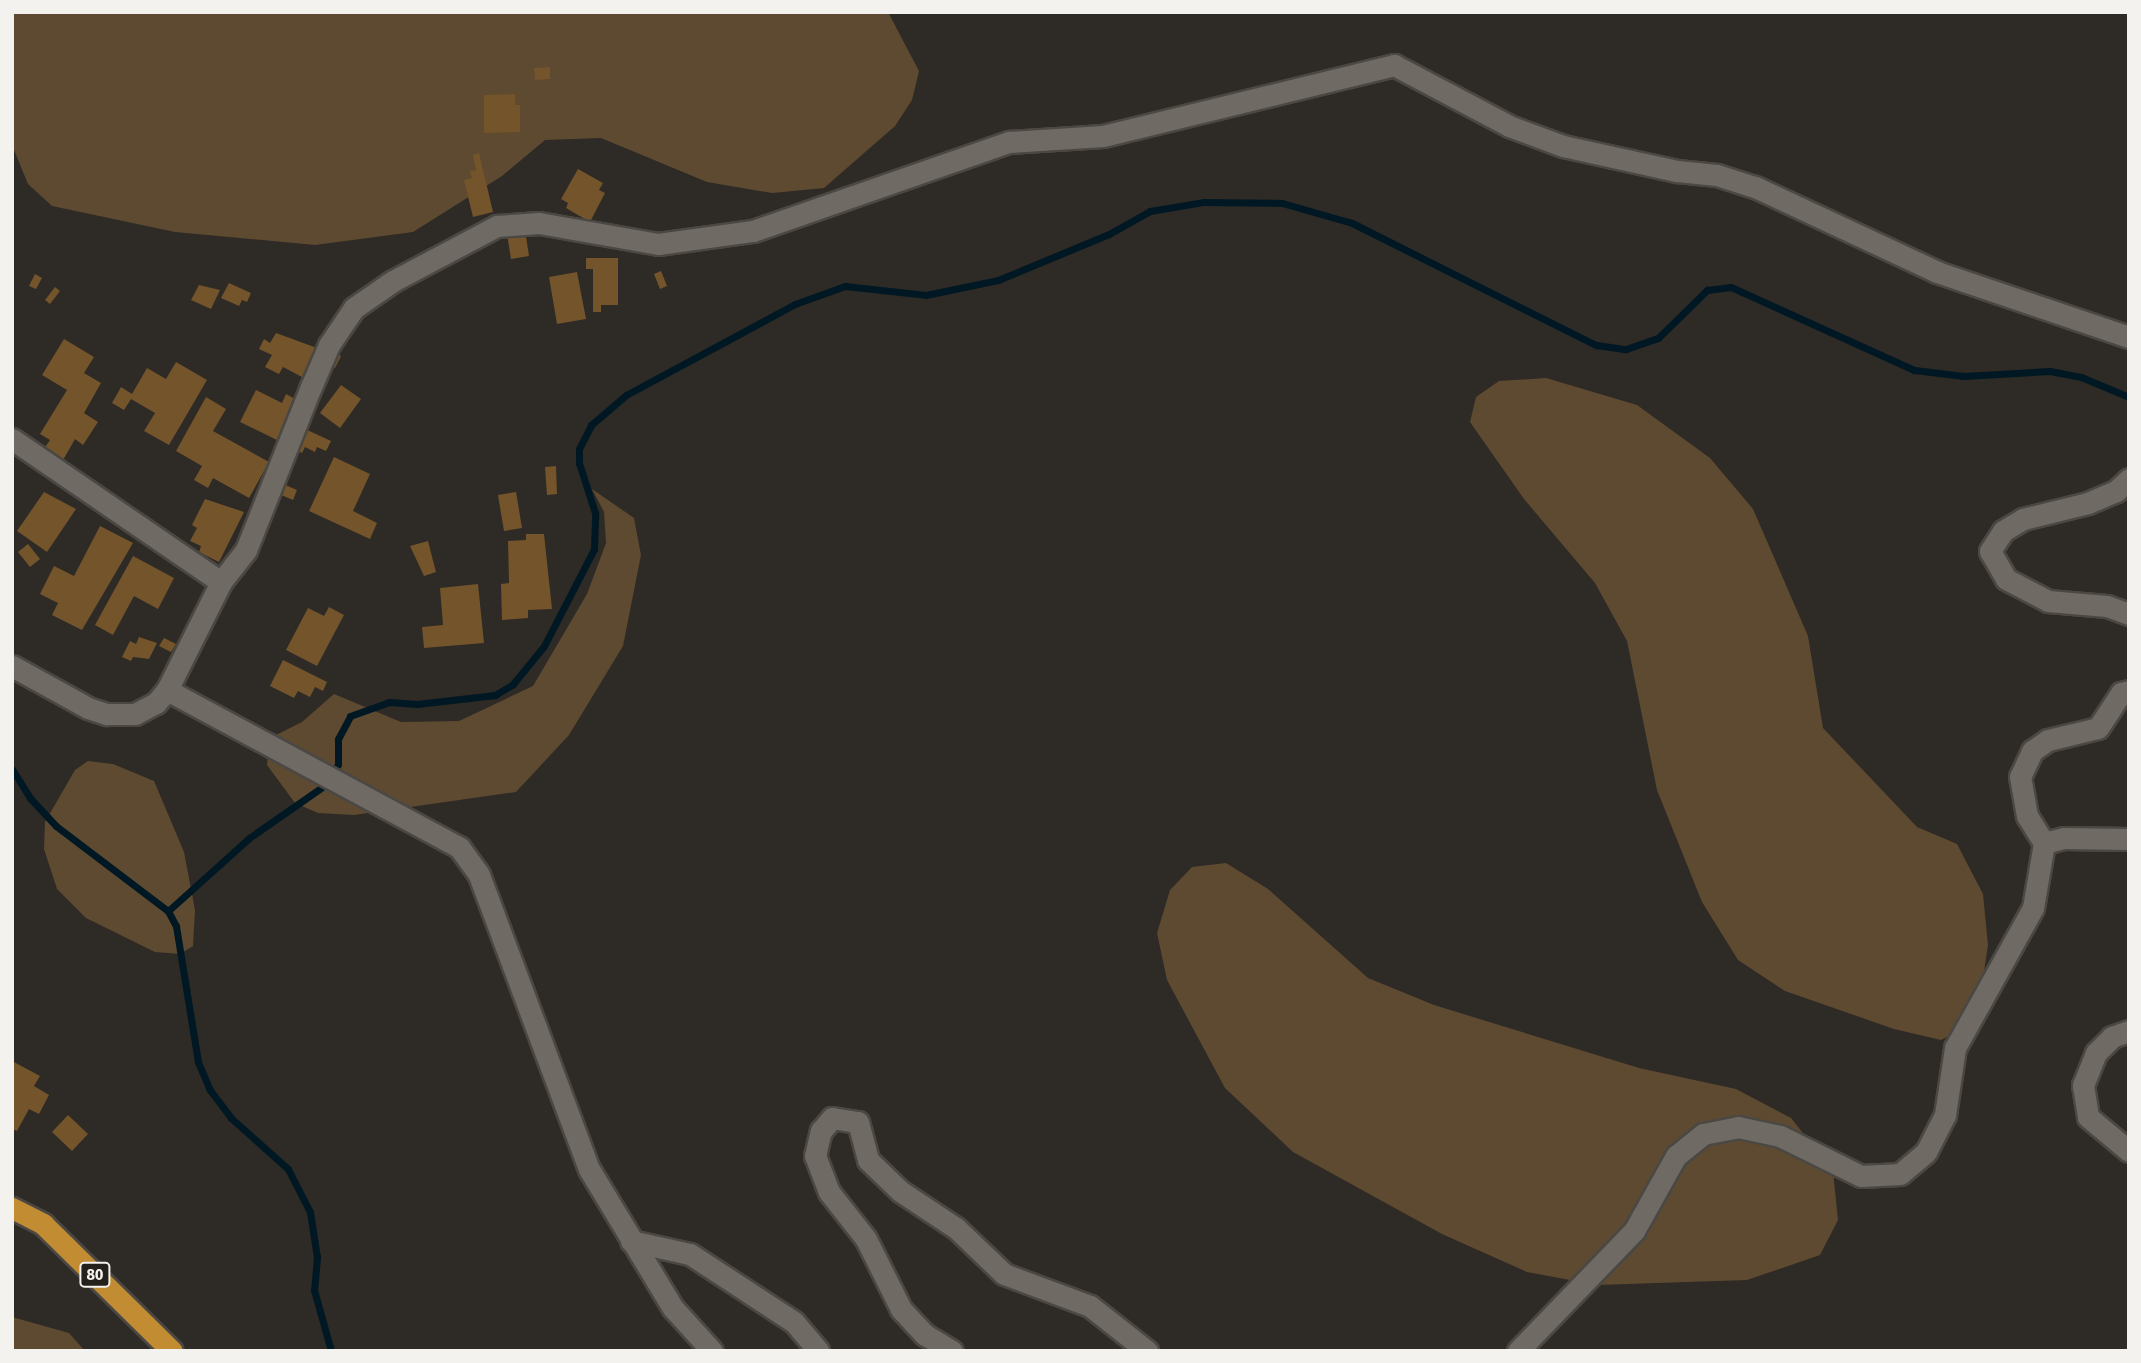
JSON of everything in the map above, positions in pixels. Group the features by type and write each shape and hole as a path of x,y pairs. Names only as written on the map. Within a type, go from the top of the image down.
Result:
{"main road":[{"name":"80","path":"12,1208 43,1224 172,1351"}],"street":[{"path":"12,666 88,709 107,714 135,714 167,690 221,582 246,550 329,345 354,308 393,281 497,226 539,223 658,244 753,231 1009,142 1103,136 1394,65 1509,125 1563,146 1676,171 1717,175 1755,187 1937,272 2129,337"},
{"path":"12,439 221,582"},
{"path":"2129,479 2116,491 2088,503 2024,519 2003,531 1990,551 2006,579 2048,601 2107,606 2129,614"},
{"path":"167,690 459,847 479,875 589,1169 673,1308 712,1351"},
{"path":"1518,1351 1634,1231 1676,1156 1703,1134 1738,1128 1780,1136 1861,1177 1900,1174 1926,1152 1945,1115 1955,1048 2033,908 2044,843 2027,816 2020,777 2032,751 2048,740 2098,729 2121,693 2129,691"},
{"path":"2044,843 2064,838 2129,839"},
{"path":"2129,1031 2112,1037 2096,1053 2082,1085 2088,1117 2129,1151"},
{"path":"951,1351 925,1335 901,1309 866,1239 829,1192 815,1156 821,1131 832,1118 858,1122 869,1160 900,1191 956,1228 1004,1274 1090,1306 1147,1351"},
{"path":"631,1241 690,1254 794,1322 818,1351"}],"shaded area":[{"path":"12,12 888,12 919,71 912,100 895,126 824,188 772,193 707,182 601,138 545,140 502,176 413,232 315,245 175,232 52,206 28,184 12,145"},
{"path":"1546,378 1637,405 1710,458 1753,509 1808,636 1823,728 1917,827 1957,844 1983,894 1988,945 1981,991 1965,1028 1941,1040 1894,1029 1785,991 1738,960 1702,902 1657,790 1627,641 1595,583 1524,499 1470,422 1476,397 1499,381"},
{"path":"592,489 634,518 641,555 623,646 569,735 516,792 354,815 318,813 295,803 267,765 270,738 302,722 334,694 401,722 459,721 533,686 587,594 606,543 604,512"},
{"path":"88,761 113,764 154,781 184,852 195,910 193,946 180,954 155,952 86,918 57,889 44,849 45,822 75,770"},
{"path":"1226,863 1268,889 1368,978 1434,1005 1639,1068 1736,1089 1791,1118 1833,1171 1838,1220 1820,1255 1747,1280 1597,1285 1527,1272 1442,1234 1293,1152 1225,1088 1167,980 1157,933 1170,890 1192,867"},
{"path":"12,1317 69,1333 85,1351 12,1351"}],"building":[{"path":"550,67 550,79 535,80 534,68"},
{"path":"515,94 515,105 520,105 520,132 484,133 484,95"},
{"path":"479,153 493,212 473,217 464,180 472,178 470,171 476,170 473,155"},
{"path":"578,169 603,183 599,190 605,193 590,222 566,208 568,203 561,199"},
{"path":"525,230 529,256 511,259 507,234"},
{"path":"586,258 618,258 618,305 601,305 601,312 593,312 593,269 586,269"},
{"path":"661,271 667,286 660,289 654,274"},
{"path":"577,272 586,319 557,324 549,277"},
{"path":"35,274 42,278 36,289 29,286"},
{"path":"229,283 251,293 247,302 242,300 239,306 221,298"},
{"path":"199,285 220,290 211,309 191,300"},
{"path":"55,287 60,291 50,304 45,300"},
{"path":"276,333 317,348 302,377 283,367 279,374 265,367 272,355 259,349 264,339 270,343"},
{"path":"64,339 94,357 84,373 101,383 84,413 98,422 83,445 75,439 62,462 43,450 50,440 40,434 67,390 42,375"},
{"path":"337,354 341,356 335,368 330,366"},
{"path":"176,362 207,380 169,445 144,431 155,413 131,399 124,410 112,403 121,387 132,394 147,368 166,379"},
{"path":"341,385 361,399 340,428 320,413"},
{"path":"256,390 282,403 286,394 297,400 277,440 240,422"},
{"path":"206,397 226,409 213,431 269,462 249,498 213,478 208,488 194,480 202,466 176,451"},
{"path":"303,428 331,441 326,451 317,447 315,452 305,447 302,453 294,449"},
{"path":"334,457 370,474 353,511 377,523 370,539 309,511"},
{"path":"556,466 557,494 547,495 545,467"},
{"path":"283,484 297,490 293,500 279,494"},
{"path":"44,492 76,509 47,552 17,531"},
{"path":"516,492 522,528 504,531 498,495"},
{"path":"205,499 244,512 219,562 199,552 201,546 190,541 197,528 192,525"},
{"path":"100,526 133,543 82,630 52,615 58,603 40,594 54,566 74,576"},
{"path":"526,534 544,534 552,609 528,610 528,618 502,620 501,584 509,583 508,541 526,540"},
{"path":"428,541 436,572 424,576 410,546"},
{"path":"28,544 40,559 30,567 18,552"},
{"path":"133,556 174,578 158,609 134,596 113,635 95,625"},
{"path":"478,584 484,643 424,648 422,627 443,625 440,588"},
{"path":"329,607 344,615 317,666 286,650 308,608 324,616"},
{"path":"139,637 157,643 149,659 133,657 131,661 122,657 130,641 136,644"},
{"path":"164,638 176,644 171,652 159,646"},
{"path":"283,660 327,682 323,691 315,687 310,697 298,691 294,698 270,686"},
{"path":"12,1061 40,1076 34,1086 49,1095 39,1114 29,1109 17,1131 12,1129"},
{"path":"68,1115 88,1134 72,1151 52,1132"}],"waterway":[{"path":"168,911 249,838 328,783 338,764 338,739 350,716 389,702 417,704 495,695 513,684 544,646 594,549 595,513 579,463 579,449 591,425 626,395 795,304 845,286 926,295 998,280 1109,234 1150,211 1204,202 1282,203 1352,223 1596,345 1626,349 1658,338 1707,290 1731,287 1914,370 1964,376 2050,371 2081,377 2129,397"},
{"path":"12,769 30,798 56,826 168,911 176,926 198,1062 210,1090 231,1118 288,1169 310,1212 317,1257 314,1290 331,1351"}]}
